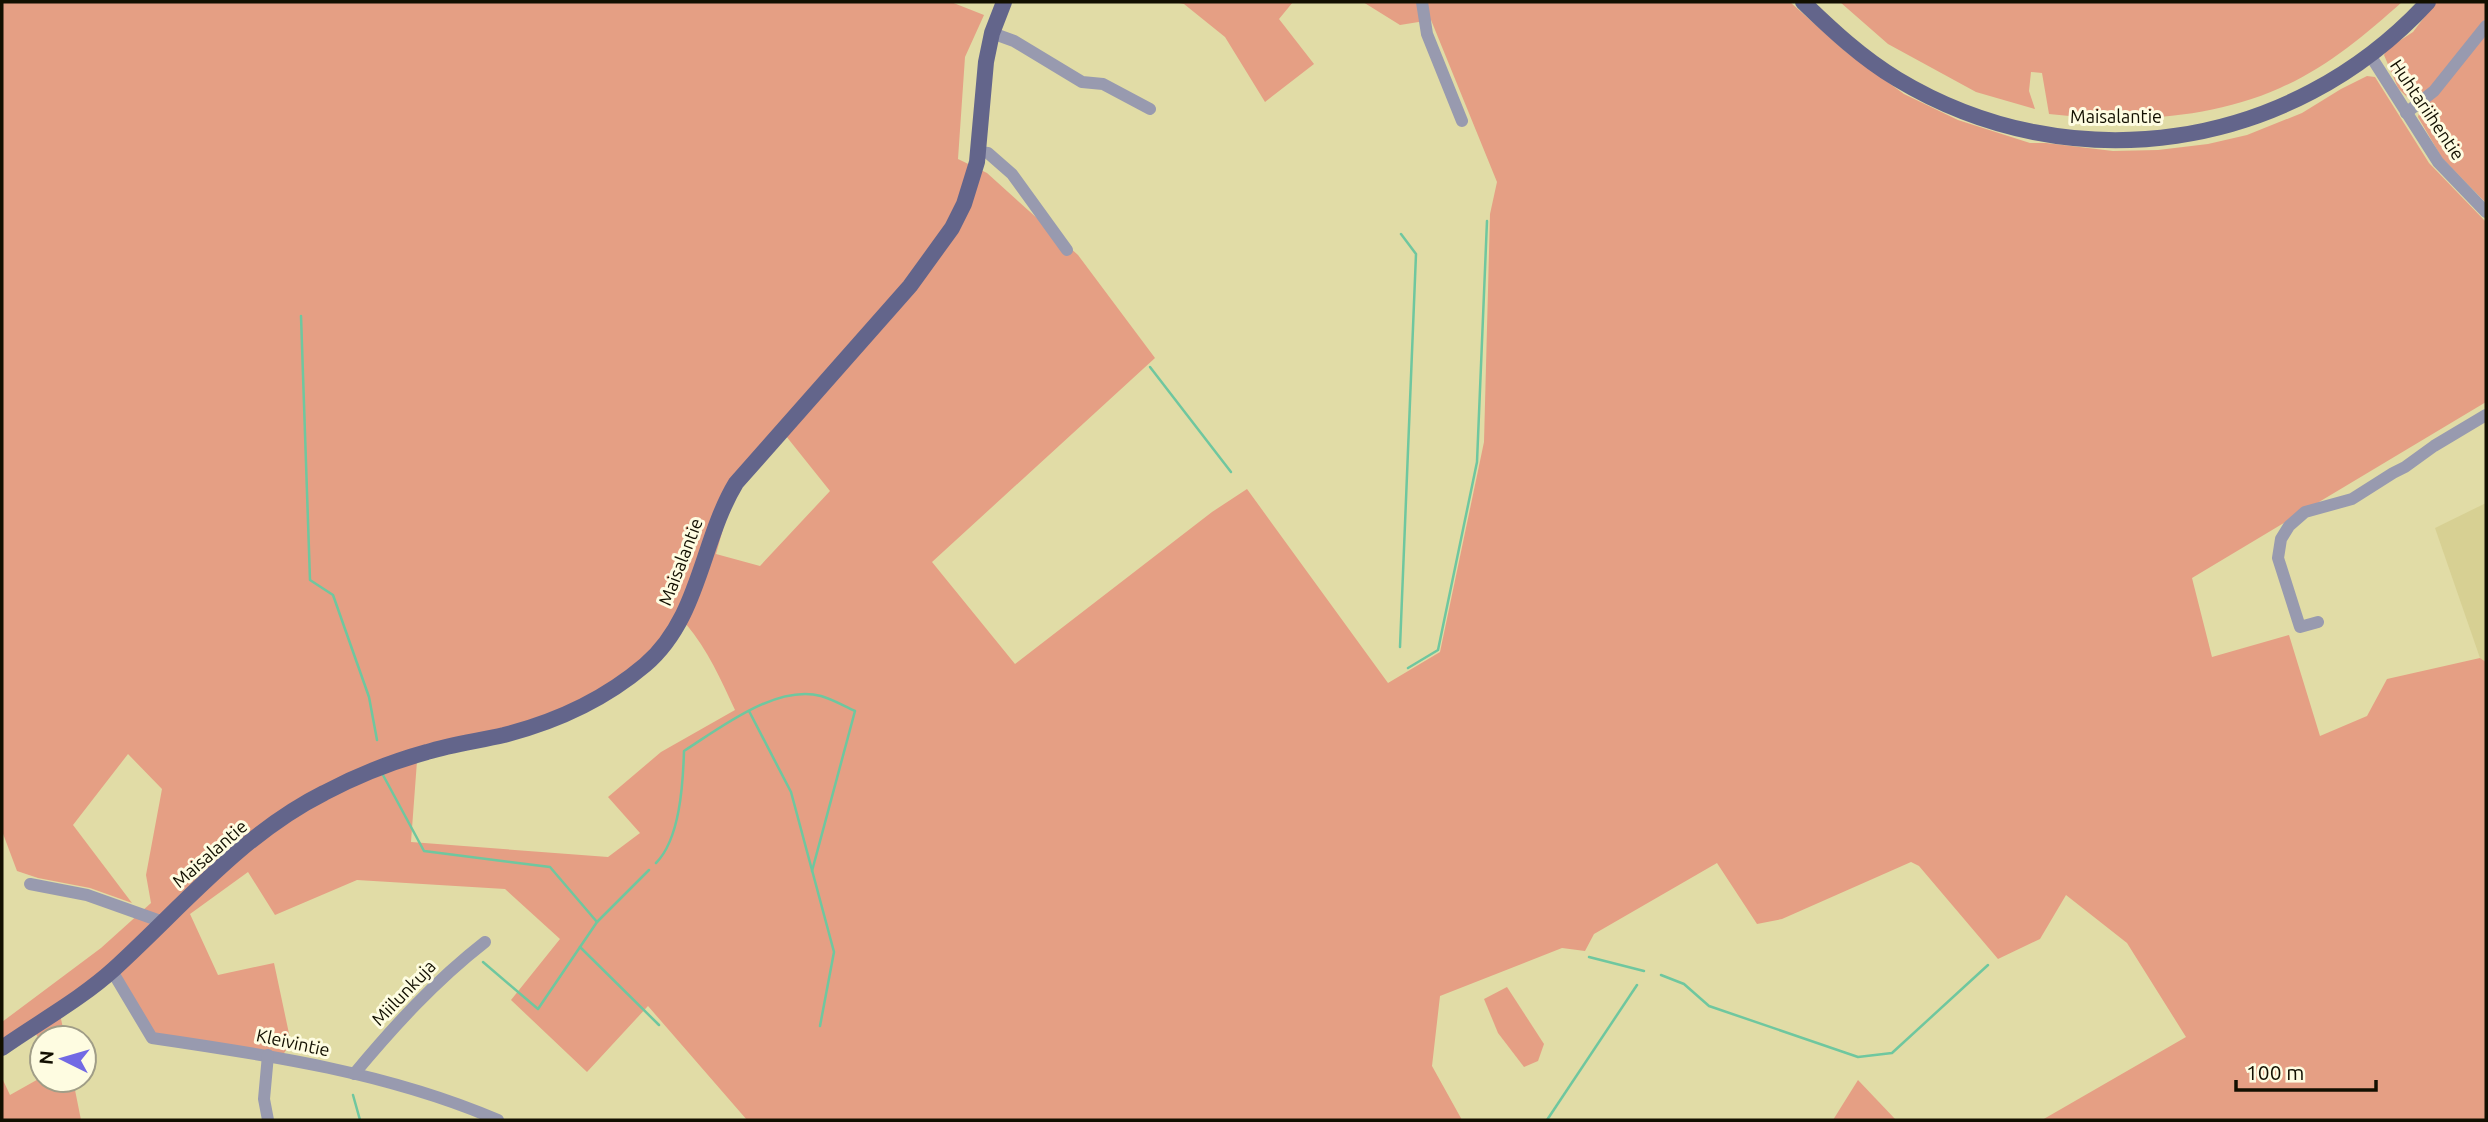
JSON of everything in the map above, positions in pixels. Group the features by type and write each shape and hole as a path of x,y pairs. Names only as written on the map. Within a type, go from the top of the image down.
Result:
{"main road":[{"name":"Maisalantie","path":"2,1048 112,971 224,865 278,821 322,793 424,752 505,735 567,714 611,690 646,664 675,627 689,601 721,510 736,483 910,286 936,252 964,204 979,152 984,81 992,33 1004,2"},
{"name":"Maisalantie","path":"1803,2 1872,63 1898,80 1949,105 1981,118 2042,134 2095,140 2153,140 2214,129 2272,112 2326,84 2370,55 2428,2"}],"street":[{"path":"1422,2 1427,34 1462,121"},
{"path":"2406,113 2434,91 2486,26"},
{"path":"992,33 1014,41 1082,82 1103,84 1150,109"},
{"name":"Huhtariihentie","path":"2370,55 2438,162 2486,212"},
{"path":"979,152 988,153 1012,174 1067,250"},
{"path":"2318,622 2300,627 2278,558 2281,539 2289,526 2305,512 2353,499 2486,415"},
{"path":"30,884 87,895 163,922"},
{"name":"Miilunkuja","path":"354,1074 422,997 453,967 485,942"},
{"name":"Kleivintie","path":"112,971 152,1038 268,1055 354,1074 498,1120"},
{"path":"268,1055 264,1099 268,1120"}],"shaded area":[{"path":"2,2 951,2 984,15 965,57 958,159 987,173 1078,255 1155,358 932,562 1015,664 1212,512 1247,489 1388,683 1440,652 1484,442 1490,214 1497,182 1431,20 1400,25 1363,2 1790,2 1845,51 1904,94 1958,120 2030,143 2113,151 2158,150 2208,144 2247,135 2302,113 2367,76 2375,77 2429,163 2486,222 2486,402 2192,578 2212,657 2289,635 2320,736 2367,716 2387,679 2480,658 2486,662 2486,1120 2042,1120 2186,1037 2127,943 2066,895 2040,939 1998,959 1919,866 1911,862 1782,919 1757,924 1717,863 1594,934 1585,951 1562,948 1440,996 1432,1066 1462,1120 747,1120 648,1006 587,1072 511,1000 560,939 505,889 357,880 275,915 248,872 190,914 218,975 274,963 291,1043 282,1056 154,1036 116,974 60,1014 62,1024 28,1024 28,1037 2,1054 2,1022 101,948 151,903 146,875 162,789 128,754 73,825 132,903 90,888 17,871 2,831","holes":["786,436 830,491 760,566 716,554 728,511 738,492","686,624 735,710 661,752 608,797 640,833 608,857 411,842 417,761 615,693"]},
{"path":"1174,2 1293,2 1279,19 1314,64 1265,102 1225,37 1184,4"},
{"path":"1840,2 2402,2 2329,61 2297,80 2253,99 2196,113 2107,118 2049,114 2042,73 2031,72 2029,91 2035,109 1976,92 1888,44"},
{"path":"2436,2 2486,2 2486,18 2433,89 2412,102 2398,88 2384,55 2387,49 2413,32"},
{"path":"2486,34 2486,203 2442,158 2418,117 2421,106"},
{"path":"2486,503 2486,662 2480,658 2435,528"},
{"path":"1507,987 1544,1044 1538,1061 1524,1067 1498,1033 1484,999"},
{"path":"2,1078 10,1095 28,1085 28,1094 76,1094 81,1120 2,1120"},
{"path":"1858,1080 1896,1120 1833,1120"}],"waterway":[{"path":"1408,668 1438,650 1477,462 1487,221"},
{"path":"1400,647 1416,254 1401,234"},
{"path":"301,316 310,580 333,595 369,697 377,740"},
{"path":"1150,367 1231,472"},
{"path":"656,863 664,853 675,826 681,795 684,751 749,710 786,696 804,694 825,697 855,711 812,871"},
{"path":"749,711 791,792 834,952 820,1026"},
{"path":"383,775 424,851 550,867 597,922"},
{"path":"483,962 538,1009 597,922 649,870"},
{"path":"580,947 659,1025"},
{"path":"1589,957 1644,971"},
{"path":"1661,975 1684,984 1709,1006 1858,1057 1892,1053 1988,965"},
{"path":"1547,1120 1637,985"},
{"path":"353,1095 360,1120"}]}
